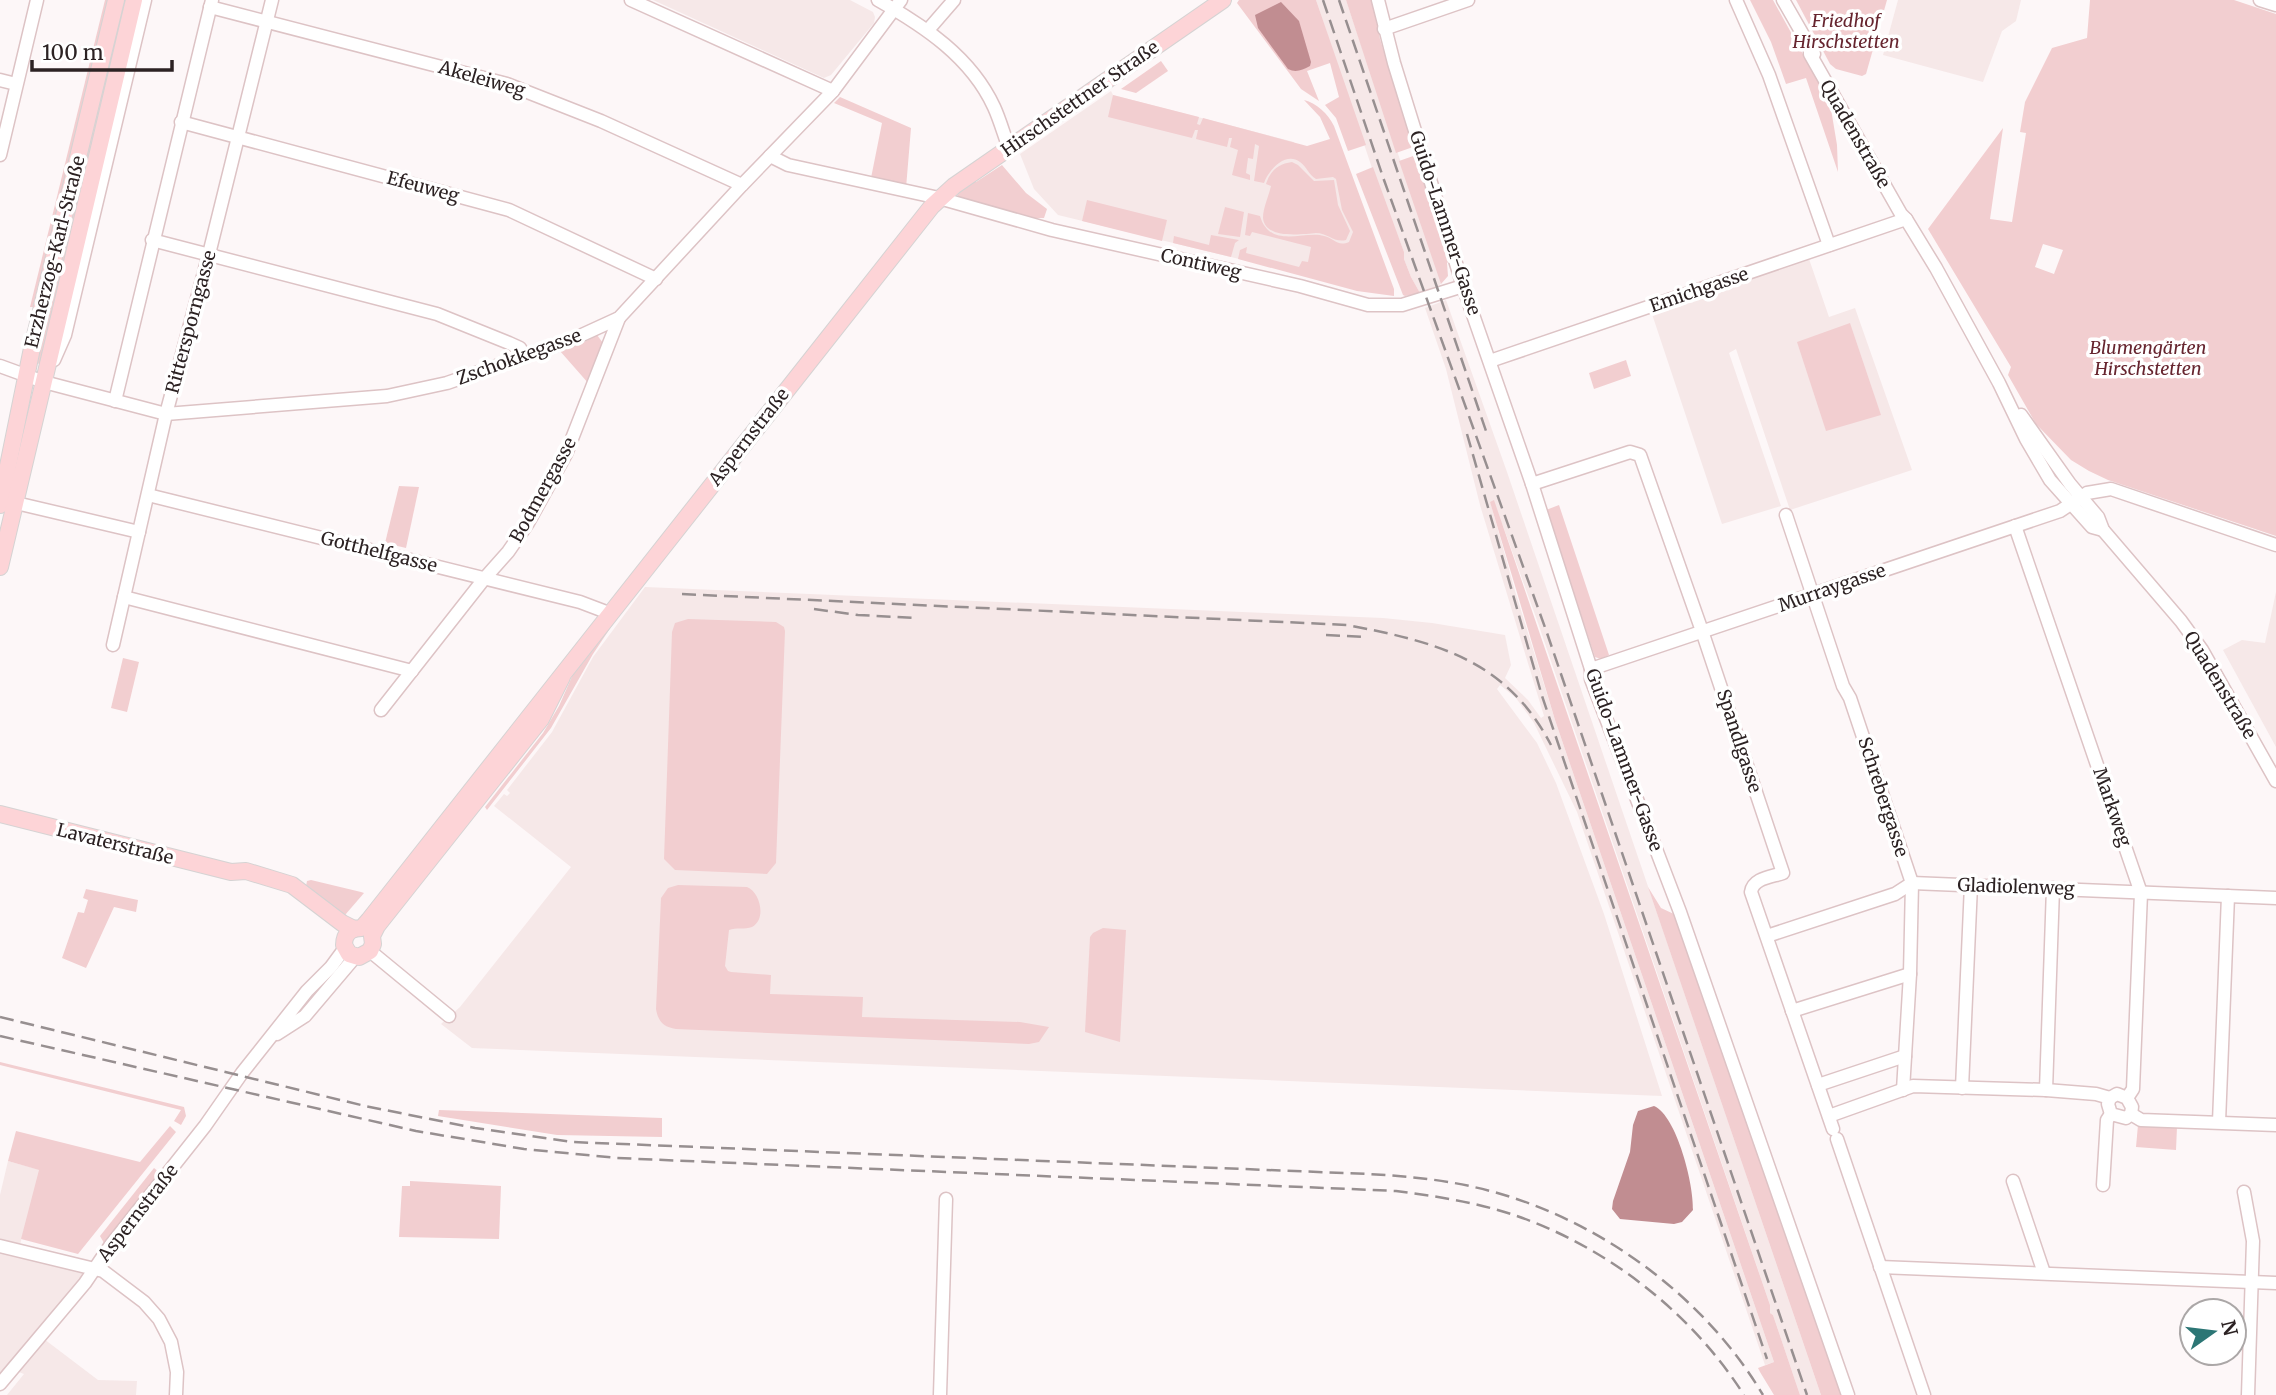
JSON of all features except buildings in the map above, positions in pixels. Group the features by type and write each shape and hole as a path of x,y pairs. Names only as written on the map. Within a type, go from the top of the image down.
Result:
{"main road":[{"name":"Erzherzog-Karl-Straße","path":"0,567 5,496 26,376 116,0"},
{"name":"Erzherzog-Karl-Straße","path":"5,496 44,382 134,0"},
{"name":"Hirschstettner Straße","path":"939,198 1223,0"},
{"name":"Aspernstraße","path":"357,942 609,613 939,198"},
{"name":"Lavaterstraße","path":"0,814 231,872 249,872 292,885 342,923 357,942"}],"street":[{"path":"0,155 37,0"},
{"name":"Erzherzog-Karl-Straße","path":"44,382 65,335 145,0"},
{"name":"Rittersporngasse","path":"113,645 166,414 272,0"},
{"path":"631,0 833,91"},
{"path":"878,0 898,5 956,55 979,82 994,106 1009,148"},
{"path":"928,30 954,0"},
{"name":"Guido-Lammer-Gasse","path":"1378,0 1384,29 1463,286 1532,484 1591,669 1591,679 1676,902 1848,1395"},
{"path":"1384,29 1468,0"},
{"path":"1736,0 1769,75 1829,245"},
{"name":"Quadenstraße","path":"1783,0 1905,210 1906,219 1937,268 2050,480 2076,500 2092,527 2103,530 2181,621 2202,650 2276,780"},
{"path":"2260,0 2276,5"},
{"path":"115,401 211,4"},
{"name":"Akeleiweg","path":"211,4 507,84 601,121 742,185"},
{"name":"Zschokkegasse","path":"0,366 44,382 166,414 387,396 447,383 570,340 619,318 833,91 898,5"},
{"path":"0,80 16,84"},
{"name":"Efeuweg","path":"181,122 509,210 656,279"},
{"name":"Contiweg","path":"770,156 788,165 939,198 1052,230 1300,286 1368,305 1402,305 1463,286"},
{"name":"Emichgasse","path":"1490,361 1906,219"},
{"path":"152,240 437,314 520,348 524,355"},
{"name":"Bodmergasse","path":"381,710 508,552 528,523 566,454 619,318"},
{"name":"Spandlgasse","path":"1532,484 1630,452 1640,455 1783,873 1756,882 1751,889 1924,1395"},
{"name":"Murraygasse","path":"1591,669 2060,511 2087,493 2111,489 2276,545"},
{"name":"Gotthelfgasse","path":"148,495 580,602 609,613"},
{"path":"5,496 139,532"},
{"name":"Schrebergasse","path":"1786,515 1912,883 1903,1090"},
{"name":"Markweg","path":"2015,526 2141,892 2133,1089 2127,1098"},
{"path":"124,597 412,671"},
{"name":"Gladiolenweg","path":"1766,936 1895,894 1912,883 2276,898"},
{"path":"1962,1088 1971,885"},
{"path":"2046,1090 2053,888"},
{"path":"2219,1122 2228,896"},
{"name":"Lavaterstraße","path":"357,942 449,1016"},
{"name":"Aspernstraße","path":"0,1384 95,1269 307,991 357,942"},
{"path":"1792,1011 1910,974"},
{"path":"1818,1085 1905,1056"},
{"path":"1833,1128 1913,1086 2046,1090 2096,1094 2110,1098"},
{"path":"2117,1094 2127,1098 2132,1107 2131,1114 2126,1118 2111,1114 2108,1104 2110,1098 2117,1094"},
{"path":"2102,1185 2107,1120 2111,1114"},
{"path":"2131,1114 2141,1120 2276,1125"},
{"path":"2012,1181 2044,1273"},
{"path":"2244,1192 2253,1241 2248,1395"},
{"path":"940,1395 946,1199"},
{"path":"0,1246 95,1269 110,1275 144,1302 159,1319 175,1356 176,1395"},
{"path":"1880,1267 2276,1283"}],"shaded area":[{"path":"653,0 850,0 873,12 875,17 874,23 831,75 824,78"},
{"path":"1316,0 1346,0 1438,272 1441,284 1431,289 1420,293 1411,277"},
{"path":"1898,0 2021,0 2016,21 2002,31 1983,82 1883,55"},
{"path":"1281,2 1299,21 1311,62 1310,66 1302,70 1288,69 1258,28 1255,15"},
{"path":"1111,91 1113,95 1294,142 1297,155 1329,150 1379,284 1305,275 1058,215 1034,189 1020,154"},
{"path":"1808,256 1829,317 1855,308 1912,470 1790,510 1736,349 1729,353 1781,506 1722,524 1651,311"},
{"path":"1446,300 1821,1395 1800,1395 1538,623 1503,526 1490,501 1555,720 1774,1362 1765,1365 1577,812 1534,723 1516,698 1500,685 1497,689 1537,743 1556,783 1604,914 1662,1096 472,1048 441,1024 460,1007 571,867 494,806 504,794 507,796 510,793 507,790 552,732 593,657 645,587 1383,618 1432,623 1505,635 1511,665 1505,678 1528,700 1541,718 1544,716 1480,505 1446,369 1425,308"},
{"path":"2276,592 2276,747 2223,650 2242,640 2265,643"},
{"path":"1654,1106 1662,1112 1677,1137 1691,1185 1693,1210 1682,1222 1674,1224 1620,1219 1612,1209 1630,1152 1633,1125 1638,1111"},
{"path":"8,1161 40,1170 18,1252 88,1271 40,1336 98,1380 137,1381 136,1395 7,1395 24,1374 11,1369 0,1382 0,1195"}],"green space":[{"path":"105,0 109,0 33,307 30,307"},
{"path":"122,0 127,0 40,364 36,363"},
{"path":"1239,0 1316,0 1366,145 1348,151 1336,118 1325,105 1339,97 1330,63 1307,71 1319,101 1301,89 1237,3"},
{"path":"1346,0 1372,0 1380,39 1413,147 1396,153"},
{"path":"1750,0 1773,0 1830,103 1837,145 1838,172 1806,78 1786,84 1771,42"},
{"name":"Friedhof Hirschstetten","path":"1796,0 1887,0 1866,74 1862,76 1836,69 1830,64"},
{"name":"Blumengärten Hirschstetten","path":"2090,0 2234,0 2276,14 2276,536 2108,480 2071,460 2036,424 2008,375 2011,367 1928,229 2003,128 1990,219 2012,222 2026,133 2020,132 2025,102 2052,48 2087,38","holes":["2043,244 2063,250 2054,274 2035,267"]},
{"path":"1161,61 1168,71 1136,93 1121,89"},
{"path":"1113,95 1199,117 1197,124 1200,125 1203,118 1307,146 1330,139 1320,117 1304,100 1318,106 1334,126 1394,289 1394,296 1357,291 1238,259 1240,250 1247,247 1246,253 1299,267 1302,261 1308,262 1311,247 1252,232 1250,236 1245,235 1248,213 1260,216 1272,233 1280,236 1316,235 1338,243 1349,242 1353,232 1342,210 1336,179 1316,179 1300,162 1289,159 1273,168 1264,183 1254,181 1259,146 1255,144 1253,159 1248,158 1246,173 1250,175 1250,180 1232,175 1238,150 1230,147 1232,138 1229,138 1227,147 1196,139 1198,130 1195,130 1192,138 1108,117"},
{"path":"840,97 911,128 906,188 871,178 882,123 834,103"},
{"path":"1416,155 1449,261 1448,276 1441,284 1399,161"},
{"path":"1292,162 1314,181 1334,180 1338,205 1350,231 1346,240 1320,233 1277,233 1265,225 1263,214 1271,186 1266,184 1268,179 1279,166"},
{"path":"1002,165 1026,193 1047,209 1044,218 1028,218 958,197 957,193 973,179 976,182"},
{"path":"1373,167 1404,252 1404,259 1420,293 1403,295 1356,174"},
{"path":"1087,200 1167,220 1162,241 1082,221"},
{"path":"1225,207 1244,212 1240,237 1218,234"},
{"path":"1211,235 1239,240 1235,243 1231,257 1173,243 1174,236 1209,245"},
{"path":"1850,323 1881,415 1826,431 1797,342"},
{"path":"597,335 603,343 589,384 560,351"},
{"path":"1626,360 1631,376 1594,389 1589,373"},
{"path":"399,486 419,487 406,548 385,543"},
{"path":"1494,500 1800,1395 1774,1395 1758,1368 1774,1362 1555,720 1490,502"},
{"path":"1559,505 1609,655 1601,659 1595,657 1546,510"},
{"path":"613,619 615,621 551,728 487,810 485,807 543,733 559,706 577,665"},
{"path":"688,619 776,622 784,627 776,863 767,874 675,870 664,859 672,632 675,623"},
{"path":"123,658 139,662 127,712 111,708"},
{"path":"307,881 364,893 345,915 306,886"},
{"path":"678,885 747,887 752,890 760,906 759,918 752,927 729,930 725,966 731,972 771,975 770,994 863,997 862,1017 1020,1022 1049,1027 1039,1042 1029,1044 668,1027 658,1017 656,1009 661,898 668,888"},
{"path":"1648,887 1661,908 1676,915 1844,1395 1821,1395"},
{"path":"86,889 138,900 136,912 114,907 86,968 62,958 78,912 84,913 88,900 83,898"},
{"path":"1103,928 1126,930 1120,1042 1085,1032 1090,937"},
{"path":"0,1062 184,1107 186,1116 181,1125 174,1121 181,1110 0,1065"},
{"path":"439,1110 662,1118 662,1137 557,1135 438,1116"},
{"path":"2138,1125 2177,1127 2176,1150 2136,1147"},
{"path":"170,1126 176,1132 78,1254 21,1239 39,1170 8,1161 16,1131 140,1162"},
{"path":"154,1168 160,1173 104,1243 100,1236"},
{"path":"410,1181 501,1186 499,1239 399,1237 402,1186 410,1186"}],"railway":[{"path":"1323,0 1384,180 1547,633 1807,1395"},
{"path":"1339,0 1486,431"},
{"path":"1467,434 1542,696 1767,1359"},
{"path":"682,594 1347,625 1410,639 1466,659 1513,692 1533,716 1551,745"},
{"path":"814,609 858,615 917,618"},
{"path":"1326,635 1367,637"},
{"path":"0,1017 365,1106 475,1128 572,1142 1368,1174 1421,1178 1474,1187 1517,1199 1560,1216 1639,1262 1675,1291 1708,1323 1738,1358 1763,1395"},
{"path":"0,1036 416,1131 524,1149 617,1158 1396,1191 1440,1197 1511,1214 1546,1227 1612,1263 1672,1309 1723,1365 1744,1395"}]}
